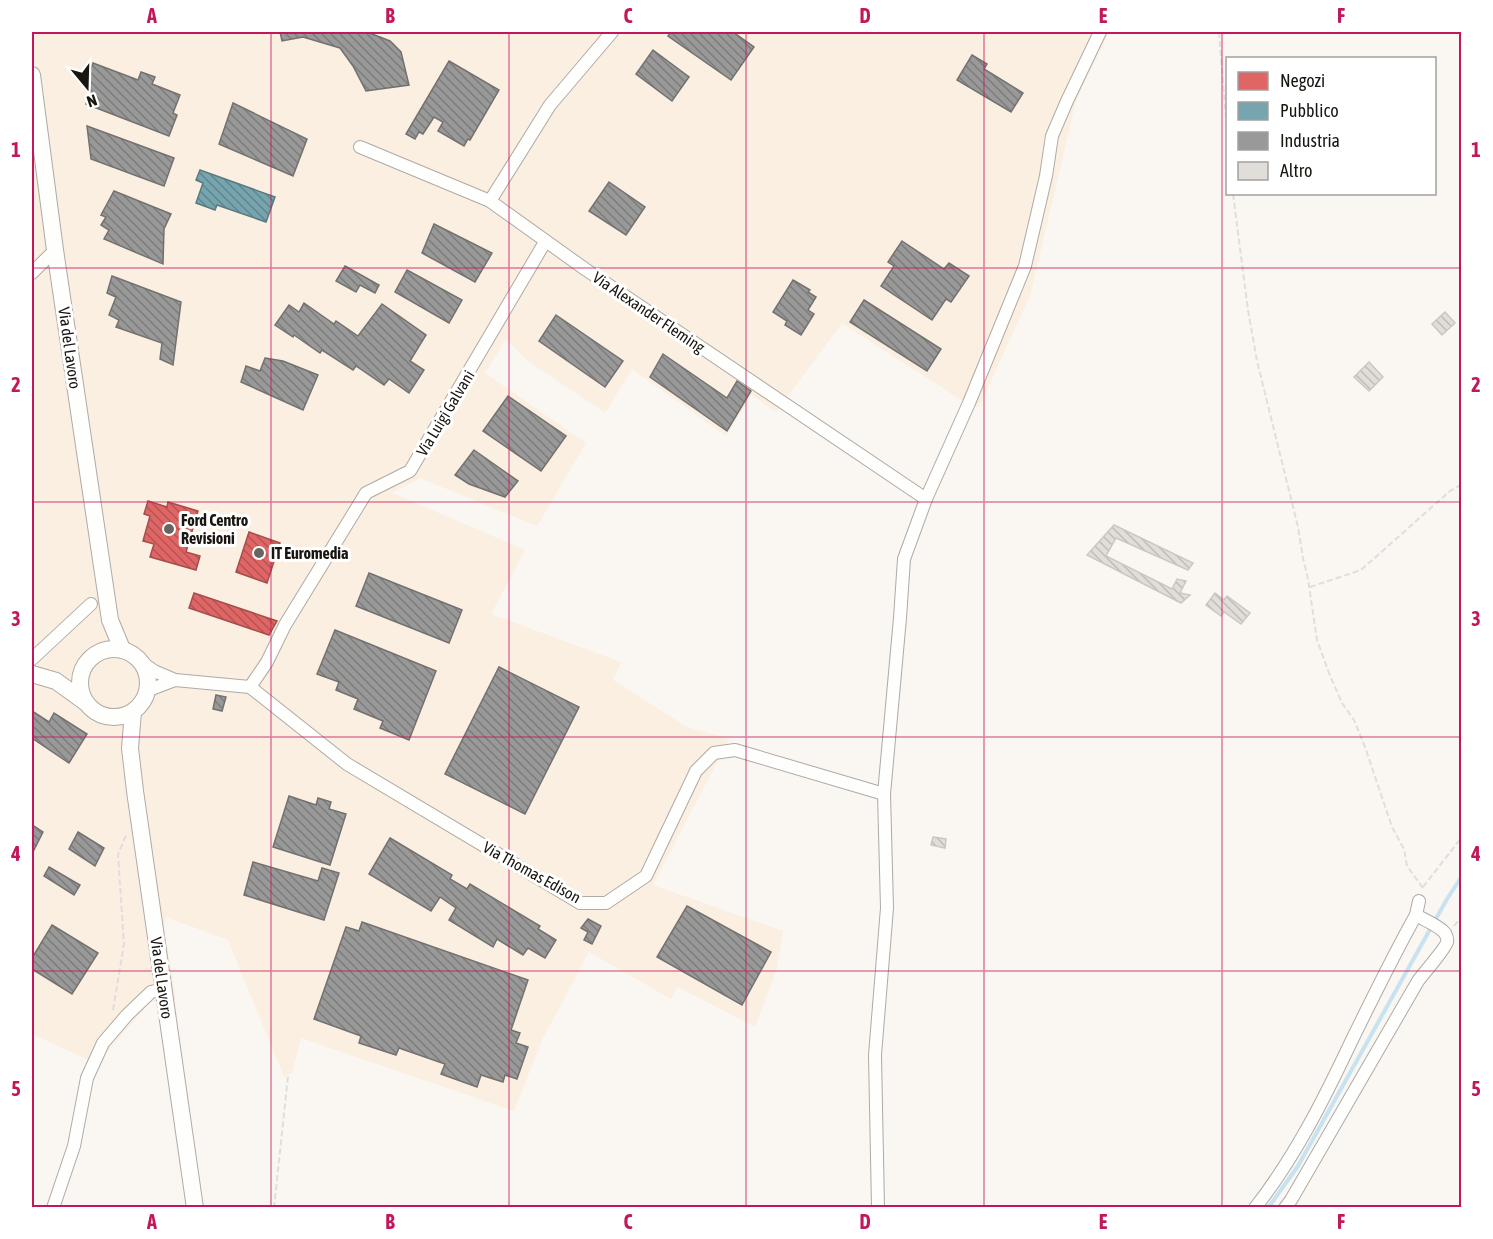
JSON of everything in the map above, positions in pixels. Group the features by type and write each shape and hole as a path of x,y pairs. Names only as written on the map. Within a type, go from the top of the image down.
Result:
{"main road":[{"name":"Via del Lavoro","path":"32,75 36,144 55,250 110,620"},
{"path":"110,620 122,649"},
{"path":"102,651 110,620"},
{"path":"32,668 56,672 72,671 102,651 122,649 134,654 144,664 149,677 148,690 143,703 133,712 121,717 107,717 94,711 56,681 32,674"},
{"path":"85,702 80,689 81,675 86,663"},
{"name":"Via del Lavoro","path":"133,712 130,748 140,829 195,1208"},
{"path":"107,717 130,748"}],"street":[{"path":"490,201 550,105 612,32"},
{"path":"878,1208 875,1055 887,908 884,794 904,559 926,499 969,403 1025,266 1046,176 1052,136 1100,32"},
{"name":"Via Alexander Fleming","path":"360,147 490,201 545,242 926,499"},
{"name":"Via Luigi Galvani","path":"250,687 366,493 410,471 545,242"},
{"path":"32,273 55,250"},
{"path":"32,659 92,604"},
{"path":"144,664 175,680 250,687"},
{"path":"148,690 175,680"},
{"name":"Via Thomas Edison","path":"250,687 347,764 580,903 606,903 646,876 696,771 714,753 735,750 884,794"},
{"path":"1255,1208 1297,1146 1331,1085 1357,1030 1418,916 1419,901"},
{"path":"1285,1208 1418,981 1444,950 1447,942 1446,935 1418,916"},
{"path":"53,1208 74,1146 87,1078 103,1043 128,1014 152,992 164,989"}],"path":[{"path":"1218,32 1226,131"},
{"path":"1233,195 1257,361 1298,527 1317,640 1342,703 1354,720 1365,747 1392,827 1404,849 1407,866 1423,888"},
{"path":"1309,587 1361,570 1450,491 1461,484"},
{"path":"114,1030 112,1021 124,944 118,855 125,837 140,829"},
{"path":"1419,901 1423,888 1461,837"},
{"path":"274,1208 288,1076"}],"shaded area":[{"path":"32,32 1109,32 1076,101 1030,296 979,407 961,400 842,323 776,412 752,395 726,436 632,369 605,413 528,361 506,339 485,373 586,443 537,526 420,478 392,493 525,550 491,614 621,662 613,680 687,727 729,739 653,885 783,931 777,969 755,1027 678,987 671,999 589,952 542,1040 514,1111 301,1038 292,1073 284,1077 228,940 166,917 164,927 176,1000 150,1002 97,1064 32,1034"}],"building: Negozi":[{"name":"Ford Centro Revisioni","path":"148,501 167,507 168,502 198,511 186,552 200,556 196,570 150,557 154,544 143,541 150,516 144,514"},
{"name":"IT Euromedia","path":"249,532 280,543 267,583 236,572"},
{"path":"194,593 277,621 269,635 189,608"}],"building: Pubblico":[{"path":"200,170 275,197 266,222 217,205 215,210 196,203 203,183 196,180"}],"building: Industria":[{"path":"280,32 367,32 390,41 401,52 409,85 366,91 353,66 340,48 303,37 282,41"},
{"path":"671,32 733,32 754,47 731,80 668,36"},
{"path":"653,50 689,77 672,101 636,74"},
{"path":"972,55 987,64 984,69 1023,93 1011,112 957,80"},
{"path":"449,61 499,90 470,140 468,139 464,146 438,131 443,122 434,117 423,134 419,132 415,139 406,134"},
{"path":"93,63 138,80 141,72 155,77 152,84 180,95 173,113 177,115 169,136 86,104 91,90 84,87"},
{"path":"233,103 307,139 293,176 219,144"},
{"path":"87,126 174,158 164,186 91,159"},
{"path":"609,182 645,207 626,235 589,211"},
{"path":"114,191 171,214 164,229 163,264 104,239 109,230 101,225 106,217 101,215"},
{"path":"434,224 492,253 475,282 422,253"},
{"path":"902,241 944,269 949,263 969,276 951,302 946,299 932,320 881,286 894,266 888,262"},
{"path":"345,266 379,285 375,293 360,285 356,292 336,281"},
{"path":"407,270 462,300 449,323 395,292"},
{"path":"112,276 181,302 173,365 160,359 162,343 116,327 119,320 109,315 116,297 107,293"},
{"path":"793,280 810,290 808,292 816,297 808,310 814,314 801,335 785,325 787,321 773,312"},
{"path":"864,300 941,349 927,371 850,322"},
{"path":"304,303 334,324 336,321 358,336 382,304 426,335 410,361 424,370 409,393 389,379 384,385 356,366 353,370 322,350 320,353 275,325 289,305 299,312"},
{"path":"556,315 623,361 605,387 539,341"},
{"path":"663,354 727,398 737,381 751,391 727,431 650,377"},
{"path":"265,358 283,361 318,375 303,410 241,382 246,366 260,371"},
{"path":"508,396 566,436 541,471 483,431"},
{"path":"474,450 518,481 505,497 469,484 455,475"},
{"path":"369,573 462,610 449,643 356,606"},
{"path":"335,630 436,671 409,740 380,728 383,721 354,709 358,699 336,690 339,682 317,674"},
{"path":"499,667 579,707 525,814 445,774"},
{"path":"216,695 226,697 222,711 213,709"},
{"path":"32,711 49,722 54,713 87,734 69,763 32,738"},
{"path":"289,796 316,805 318,798 331,802 329,809 346,814 330,865 273,847"},
{"path":"34,826 43,832 32,854 32,831"},
{"path":"78,832 104,848 95,866 69,849"},
{"path":"390,838 452,875 450,879 467,889 470,884 540,926 538,929 556,940 545,958 528,948 523,955 497,939 493,947 449,920 456,908 440,897 431,911 369,874"},
{"path":"253,862 318,881 322,868 339,873 324,920 244,895"},
{"path":"49,867 80,885 74,895 44,876"},
{"path":"687,906 771,952 742,1005 657,957"},
{"path":"588,919 601,926 592,944 584,940 588,932 581,928"},
{"path":"362,922 528,980 511,1030 520,1033 516,1043 528,1047 517,1079 505,1075 503,1082 481,1075 477,1087 441,1074 445,1064 399,1048 396,1055 359,1043 361,1036 314,1019 346,927 359,931"},
{"path":"52,925 98,953 72,994 32,969 32,958"}],"building: Altro":[{"path":"1445,312 1455,323 1442,335 1432,324"},
{"path":"1369,362 1383,377 1369,391 1354,377"},
{"path":"1114,525 1193,563 1188,570 1116,538 1106,556 1172,589 1177,579 1186,581 1180,593 1190,595 1181,603 1087,555"},
{"path":"1215,593 1224,600 1227,596 1250,613 1241,624 1224,612 1221,616 1206,605"},
{"path":"933,837 946,839 945,848 931,845"}],"waterway":[{"path":"1268,1208 1298,1166 1462,876"}],"place":[{"name":"Ford Centro Revisioni","path":"169,529"},
{"name":"IT Euromedia","path":"259,553"}]}
